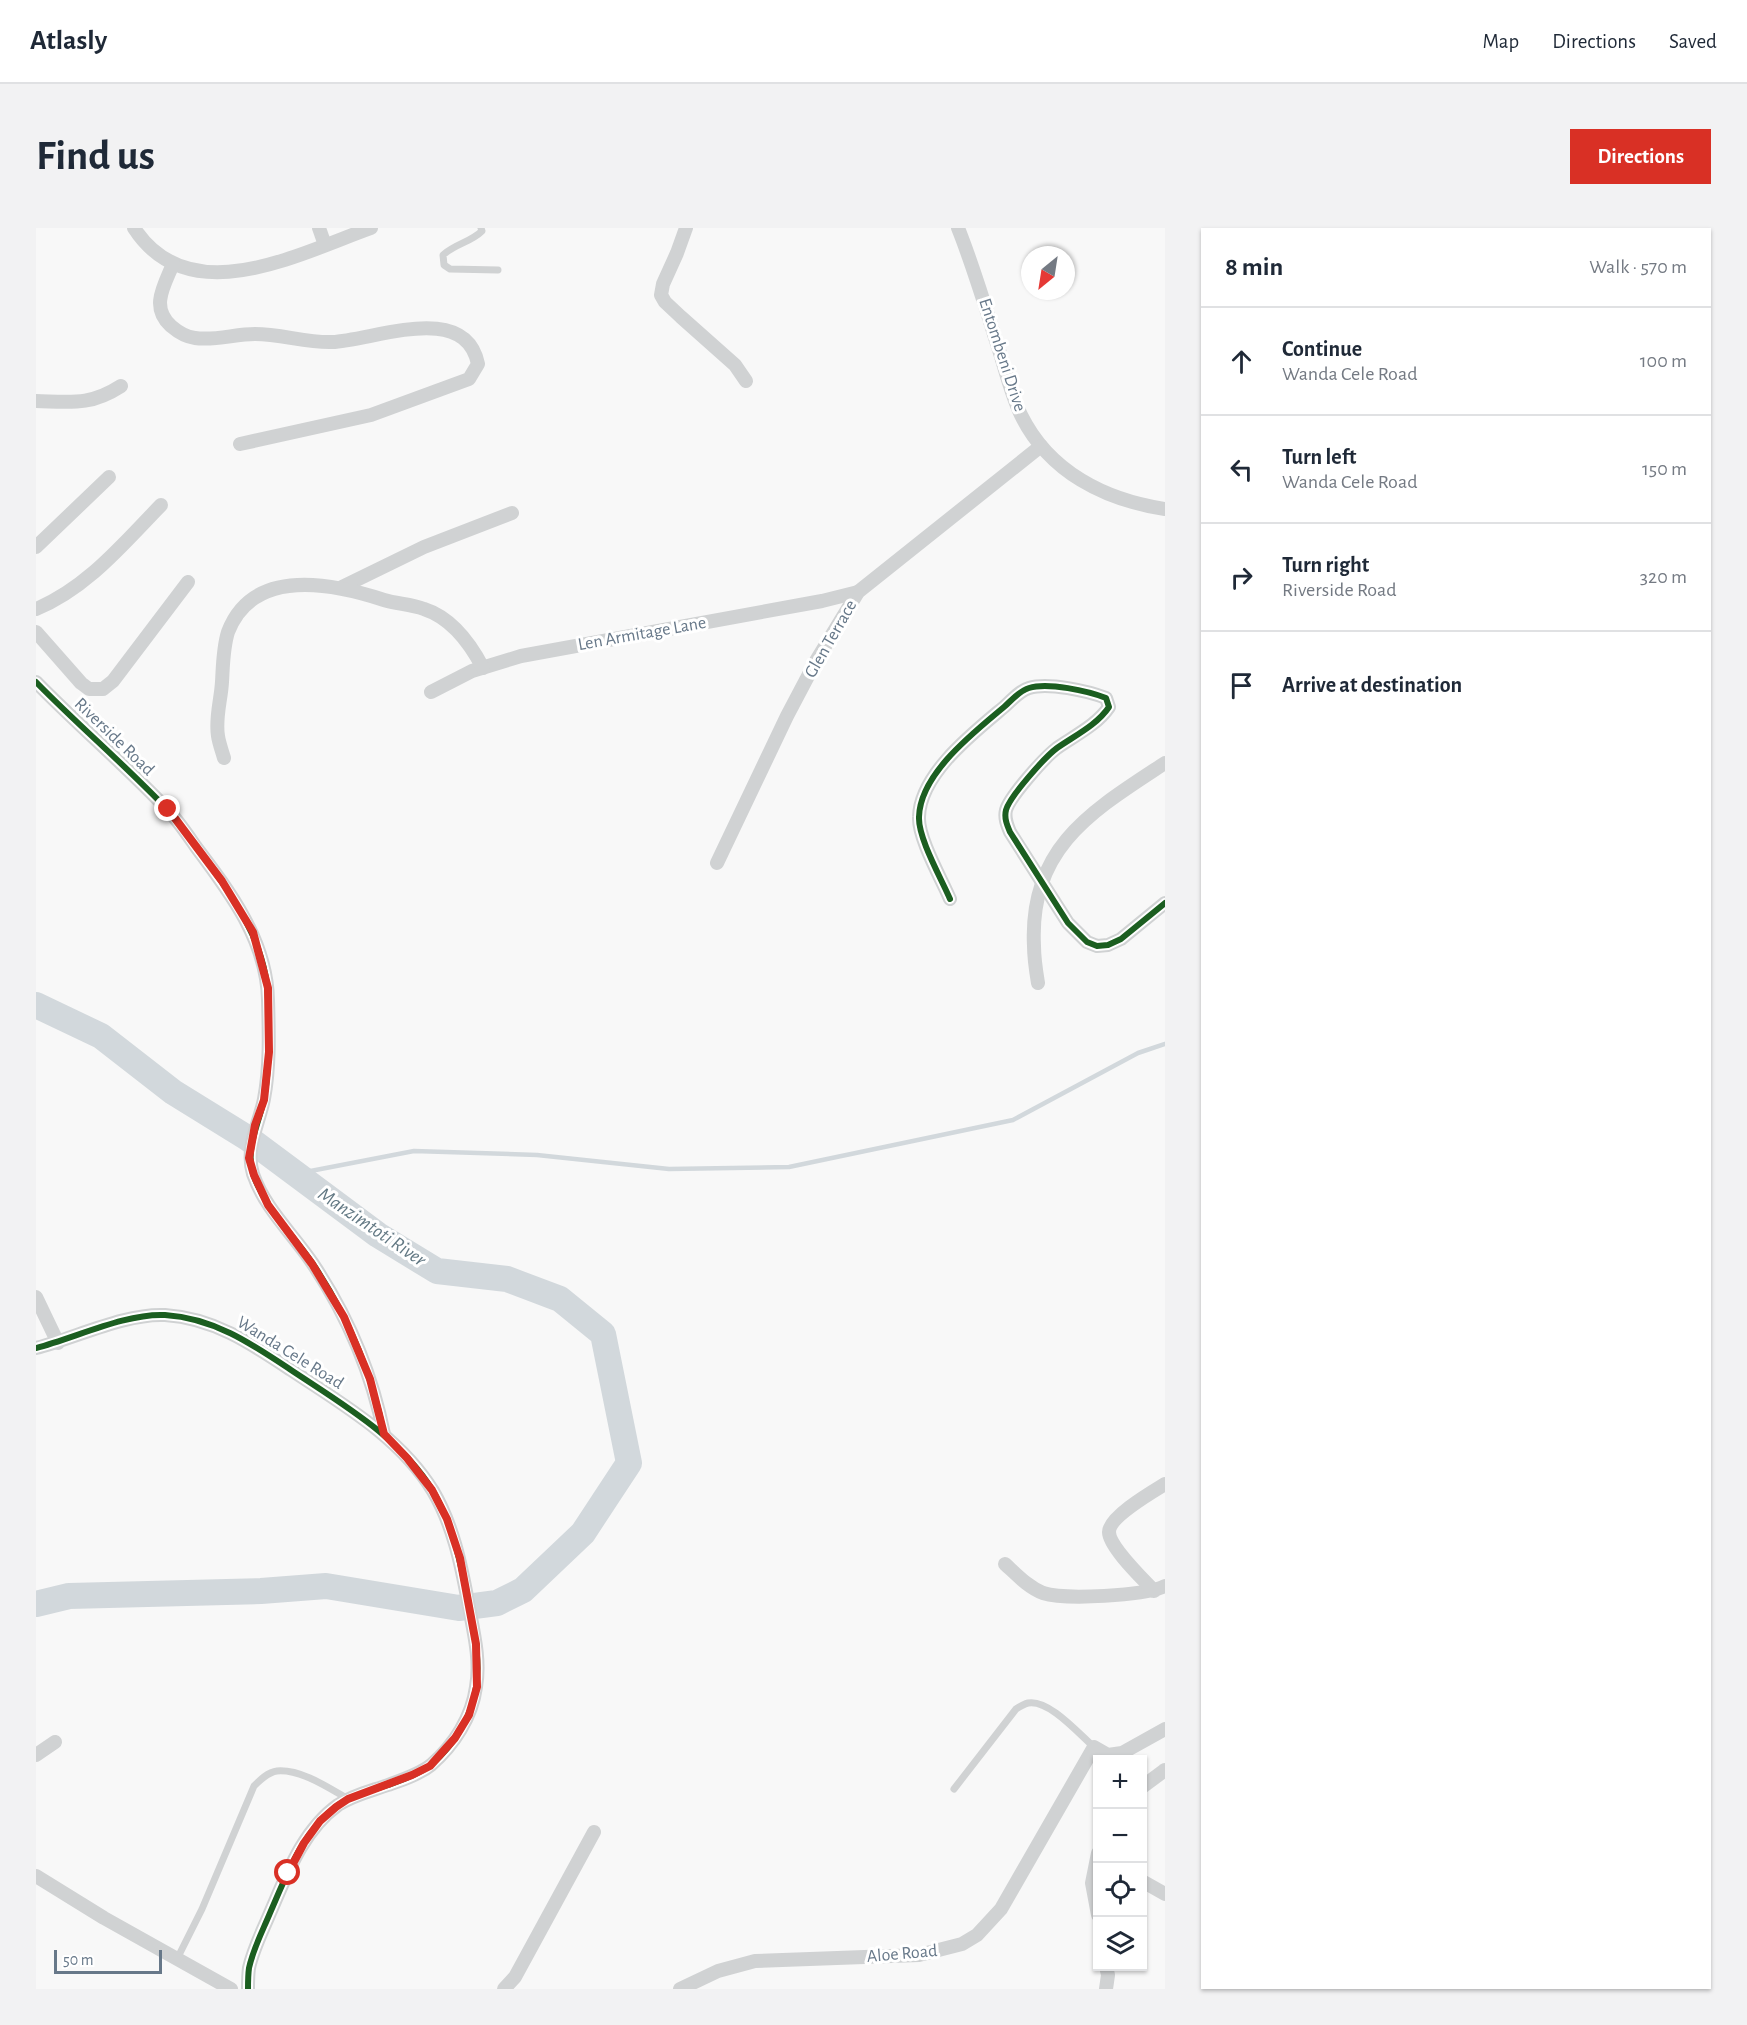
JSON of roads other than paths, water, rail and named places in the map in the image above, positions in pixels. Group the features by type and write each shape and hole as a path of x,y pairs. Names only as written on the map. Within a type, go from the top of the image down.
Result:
{"street":[{"path":"134,228 141,240 156,255 173,264 201,272 247,270 268,266 371,228"},
{"path":"319,228 325,245"},
{"path":"686,228 663,284 661,295 665,302 735,365 746,381"},
{"name":"Entombeni Drive","path":"958,228 971,260 1011,393 1022,417 1041,446 1079,480 1139,505 1165,509"},
{"path":"173,264 163,288 159,309 165,320 187,336 196,339 253,334 332,342 394,331 442,329 460,336 470,344 475,352 478,364 469,379 371,415 240,444"},
{"path":"36,401 95,400 121,386"},
{"name":"Glen Terrace","path":"717,863 787,716 816,661 858,592 1041,446"},
{"path":"36,547 109,477"},
{"path":"36,609 48,604 90,577 161,505"},
{"path":"342,587 424,547 512,513"},
{"path":"36,632 81,683 89,689 103,689 112,681 188,582"},
{"path":"224,758 218,736 223,651 229,630 250,601 271,590 288,586 342,587 424,609 442,617 472,645 483,668"},
{"name":"Len Armitage Lane","path":"431,692 472,671 521,656 822,601 858,592"},
{"name":"Riverside Road","path":"36,682 168,809 222,881 253,932 268,988 269,1052 264,1100 255,1125 249,1158 268,1205 312,1264 344,1317 370,1379 384,1434"},
{"path":"950,899 920,830 921,804 929,784 941,766 988,719 1019,693 1041,686 1061,687 1100,695 1106,698 1109,707 1054,751 1012,797 1005,819 1010,832 1076,933 1087,942 1097,946 1108,945 1121,939 1165,903"},
{"path":"1038,983 1034,935 1035,915 1042,880 1064,840 1084,820 1165,763"},
{"path":"36,1297 58,1342"},
{"name":"Wanda Cele Road","path":"36,1348 131,1318 163,1314 192,1318 218,1326 251,1343 384,1434 407,1458 432,1490 447,1519 460,1558 476,1644 477,1687 469,1715 455,1738 430,1766 348,1799 320,1821 304,1843 262,1932 249,1966 248,1989"},
{"path":"1160,1589 1121,1554 1110,1540 1109,1531 1112,1523 1123,1513 1165,1484"},
{"path":"1005,1564 1025,1582 1042,1592 1056,1595 1108,1595 1160,1589"},
{"path":"1094,1747 1108,1755 1122,1753 1165,1729"},
{"path":"36,1755 55,1742"},
{"name":"Aloe Road","path":"680,1989 718,1971 755,1961 919,1955 962,1944 977,1935 1000,1909 1094,1747"},
{"path":"1147,1784 1165,1770"},
{"path":"504,1989 515,1977 594,1832"},
{"path":"36,1876 231,1989"},
{"path":"1147,1883 1165,1894"},
{"path":"1106,1989 1107,1971"}],"lane":[{"path":"482,228 477,237 451,248 443,255 444,265 450,269 498,270"},
{"path":"954,1789 1016,1709 1028,1703 1040,1704 1059,1715 1094,1747"},
{"path":"177,1959 202,1909 254,1786 265,1776 277,1771 300,1774 348,1799"}],"waterway":[{"name":"Manzimtoti River","path":"36,1005 101,1036 173,1092 249,1139 378,1235 437,1271 507,1279 560,1299 603,1334 629,1463 583,1533 523,1590 497,1603 459,1608 326,1586 261,1591 69,1596 36,1604"},
{"path":"295,1174 414,1151 537,1155 669,1169 789,1167 1013,1120 1138,1053 1165,1044"}]}
